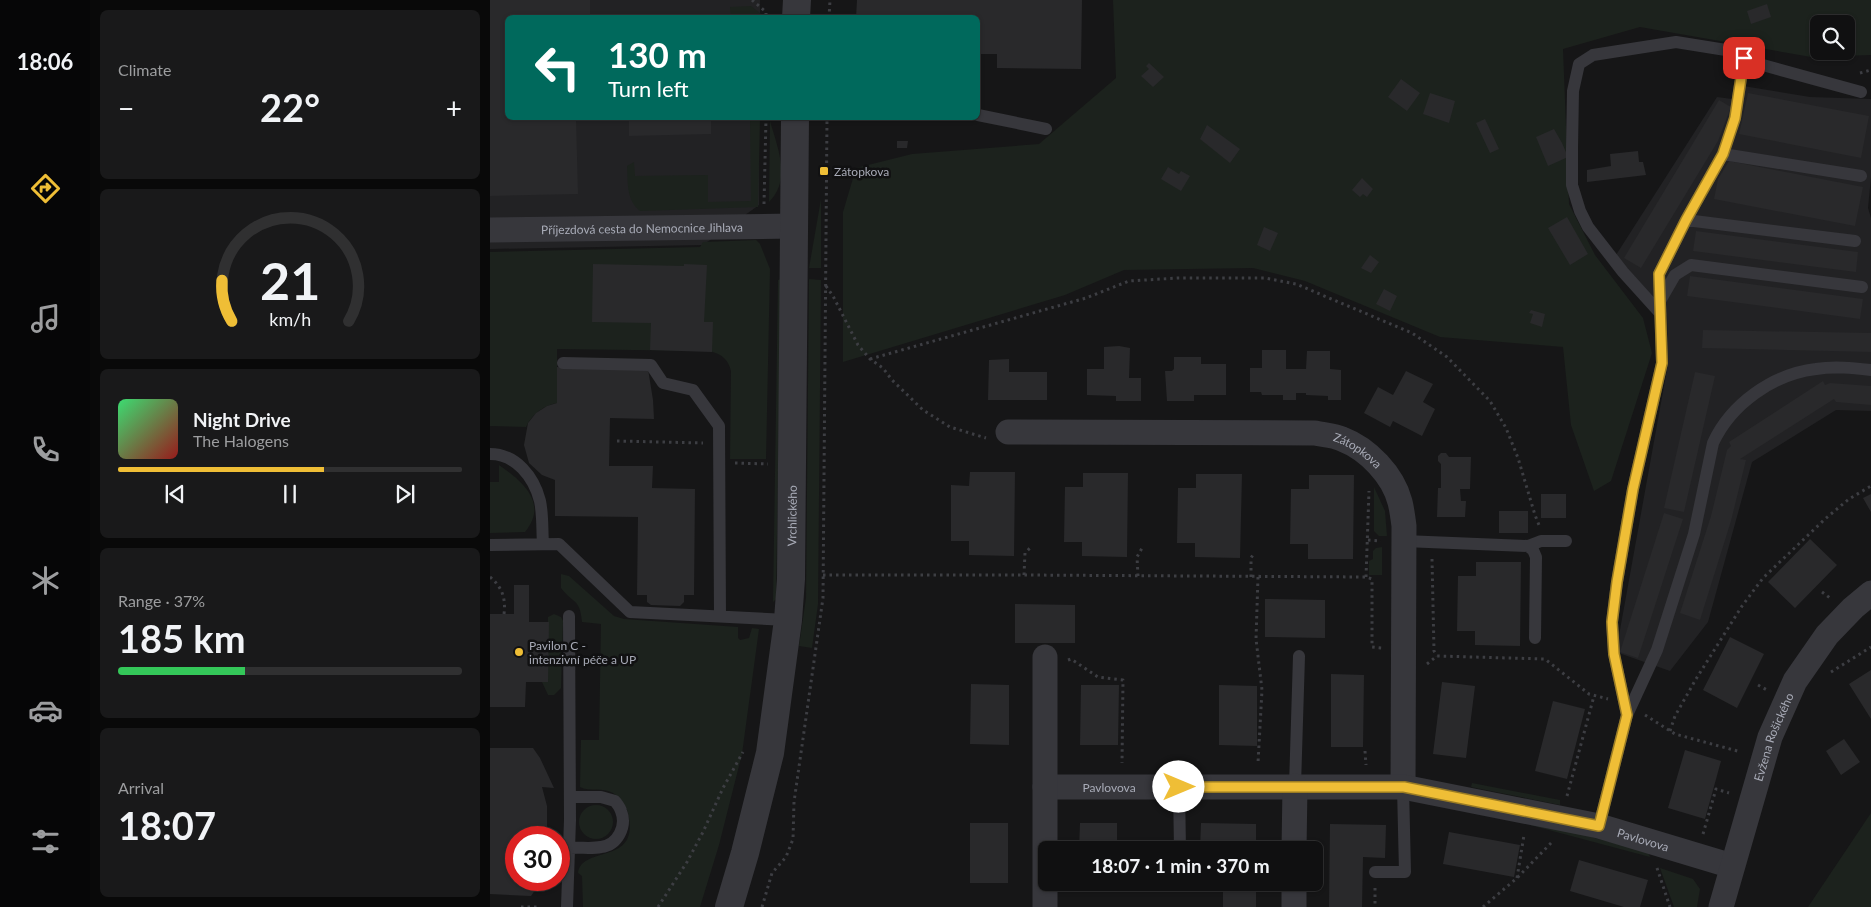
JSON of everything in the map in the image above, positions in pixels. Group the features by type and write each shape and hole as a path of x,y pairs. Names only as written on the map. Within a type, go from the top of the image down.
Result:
{"street":[{"path":"796,15 797,0"},
{"name":"Vrchlického","path":"729,907 745,853 770,753 788,620 791,560 795,120"},
{"name":"Příjezdová cesta do Nemocnice Jihlava","path":"490,230 794,226"},
{"name":"Zátopkova","path":"999,435 1316,433 1340,438 1358,446 1375,460 1392,482 1400,501 1404,526 1404,787"},
{"name":"Evžena Rošického","path":"1721,907 1770,737 1795,681 1827,635 1853,608 1871,593"},
{"path":"1044,907 1045,659"},
{"path":"1294,841 1295,786"},
{"name":"Pavlovova","path":"1045,787 1404,787 1599,826 1732,866"},
{"path":"1294,891 1294,907"}],"lane":[{"path":"1660,307 1623,272 1588,227 1580,212 1572,185 1573,91 1579,64 1593,55 1676,42 1732,51 1752,62 1861,92"},
{"path":"1629,710 1614,654 1612,622 1633,489 1662,363 1659,274 1686,220 1723,154 1735,118 1744,58"},
{"path":"980,115 1046,129"},
{"path":"1723,154 1861,176"},
{"path":"1686,220 1855,241"},
{"path":"1660,307 1675,275 1691,265 1862,287"},
{"path":"563,363 651,365 663,383 693,390 719,426 720,616"},
{"path":"1599,826 1629,710 1657,650 1694,534 1713,443 1719,430 1743,402 1766,387 1792,374 1816,369 1871,370"},
{"path":"490,454 500,454 518,463 533,482 540,502 543,544"},
{"path":"1404,542 1528,546 1541,541 1566,540"},
{"path":"490,545 559,544 630,612 788,620"},
{"path":"1528,546 1533,550 1536,557 1535,638"},
{"path":"569,616 570,826"},
{"path":"1295,786 1299,656"},
{"path":"1179,787 1180,841"},
{"path":"1375,872 1405,872 1404,787"},
{"path":"570,797 601,797 615,801 621,811 622,824 620,834 613,843 602,847 570,848"},
{"path":"567,907 568,891"}],"path":[{"path":"752,0 766,12 766,15"},
{"path":"829,15 830,0"},
{"path":"764,212 766,120"},
{"path":"762,907 772,873 786,856 793,839 794,802 824,598 827,120"},
{"path":"870,359 1086,298 1129,281 1178,278 1265,278 1296,284 1412,333 1447,358 1490,401 1506,428 1518,458 1535,515 1540,525 1541,541"},
{"path":"825,286 833,296 858,345 923,410 950,427 999,435"},
{"path":"617,441 719,443"},
{"path":"719,462 769,464"},
{"path":"1366,577 1369,484"},
{"path":"1670,731 1675,716 1696,679 1742,606 1763,578 1825,519 1871,486"},
{"path":"1024,574 1025,553 1031,546"},
{"path":"1138,576 1137,557 1142,548"},
{"path":"1251,576 1251,558 1254,553"},
{"path":"1432,553 1434,651 1437,656 1545,659 1594,696 1566,798"},
{"path":"823,576 1024,574 1366,577 1372,579"},
{"path":"490,576 503,593 505,601 504,614"},
{"path":"1258,577 1256,639 1262,690 1258,765"},
{"path":"1826,676 1871,647"},
{"path":"1045,659 1071,659 1098,677 1123,680 1122,764"},
{"path":"1629,710 1670,731 1742,753"},
{"path":"658,907 687,862 723,788 746,747"},
{"path":"1365,751 1366,766"},
{"path":"1702,837 1716,789"},
{"path":"1517,878 1526,828"},
{"path":"1483,907 1517,878 1559,835"},
{"path":"1655,863 1670,907"},
{"path":"521,907 537,907"}],"shaded area":[{"path":"490,0 760,0 760,15 505,15 505,120 759,120 759,205 703,245 490,249"},
{"path":"1113,0 1871,0 1871,55 1855,56 1855,15 1810,15 1810,57 1640,27 1563,49 1569,204 1595,255 1643,318 1652,353 1611,481 1594,491 1571,425 1563,347 1440,337 1305,281 1253,268 1124,270 1065,295 843,362 843,212 856,168 912,154 1039,144 1116,78"},
{"path":"751,6 761,15 731,15 730,7"},
{"path":"1737,85 1810,97 1871,99 1871,177 1868,208 1871,218 1871,411 1836,410 1752,462 1708,622 1670,671 1616,652 1668,364 1667,316 1616,255 1717,97 1732,99"},
{"path":"750,120 760,120 758,207 640,211 635,207 630,196 627,166 634,162 635,176 708,175 708,202 751,201"},
{"path":"770,121 779,152 781,173 780,184 769,202"},
{"path":"821,199 821,268 809,268"},
{"path":"756,240 760,244 770,269 766,459 730,459 731,371 724,358 709,351 557,349 557,403 539,411 531,418 526,427 490,426 490,252 700,247 703,242"},
{"path":"781,279 776,599 773,602 778,280"},
{"path":"809,279 821,280 818,604 812,648 799,646 806,598"},
{"path":"499,465 516,478 530,494 534,512 532,521 525,532 490,533 490,482 499,482"},
{"path":"1374,487 1385,511 1387,536 1379,536 1374,531"},
{"path":"1382,547 1382,575 1369,575 1369,561 1373,559 1373,551 1376,548"},
{"path":"561,574 569,576 614,616 624,619 738,627 738,638 740,640 749,638 752,628 759,629 742,754 719,845 700,907 583,907 582,876 578,873 582,865 589,859 617,849 625,842 629,833 629,818 624,804 613,793 605,790 580,787 581,740 599,740 601,624 582,622 578,605 561,588"},
{"path":"554,614 561,617 563,621 561,688 554,695 548,695 542,682 548,682 548,617"},
{"path":"1472,783 1560,800 1560,805 1471,787"},
{"path":"596,805 608,810 613,822 608,834 596,839 584,834 579,822 584,810"},
{"path":"1871,813 1871,907 1808,907"},
{"path":"1531,821 1648,852 1650,857 1530,825"},
{"path":"1660,868 1693,879 1700,889 1697,907 1674,907"}],"building":[{"path":"490,0 590,0 590,15 505,15 505,120 576,120 578,194 490,196"},
{"path":"857,0 1082,0 1081,69 997,68 997,54 980,54 980,15 856,15"},
{"path":"1767,4 1771,17 1751,24 1747,11"},
{"path":"1149,63 1164,77 1153,87 1141,76 1149,69 1146,66"},
{"path":"1401,79 1420,93 1407,111 1388,97"},
{"path":"1430,93 1455,101 1449,123 1423,114"},
{"path":"1748,93 1869,116 1861,158 1739,134"},
{"path":"1719,100 1731,107 1718,141 1641,268 1624,258"},
{"path":"1485,119 1499,149 1490,153 1476,123"},
{"path":"629,120 711,120 711,134 629,136"},
{"path":"1207,125 1240,149 1230,163 1200,139"},
{"path":"1554,129 1568,157 1548,166 1536,137"},
{"path":"897,141 908,141 907,148 897,148"},
{"path":"1638,151 1639,162 1643,162 1646,175 1587,182 1587,170 1611,166 1610,154"},
{"path":"1729,161 1863,187 1855,226 1714,199 1718,179"},
{"path":"1168,167 1179,174 1181,171 1190,176 1181,191 1161,179"},
{"path":"1362,178 1373,189 1367,197 1363,194 1360,197 1352,190"},
{"path":"1567,217 1588,254 1570,265 1548,228"},
{"path":"1264,227 1278,233 1270,251 1257,245"},
{"path":"1696,231 1858,252 1856,272 1693,251"},
{"path":"1370,255 1379,262 1371,273 1361,268"},
{"path":"593,264 707,265 704,322 713,322 712,352 650,350 651,323 592,322"},
{"path":"1690,276 1863,299 1860,319 1687,296"},
{"path":"1384,289 1397,296 1390,311 1376,304"},
{"path":"1531,310 1545,314 1542,327 1530,323 1533,314 1529,313"},
{"path":"1703,330 1871,333 1871,352 1702,348"},
{"path":"1119,346 1130,348 1129,378 1141,378 1141,401 1116,401 1116,396 1087,395 1087,369 1104,369 1104,347"},
{"path":"1262,350 1286,350 1286,369 1306,369 1307,351 1330,351 1330,369 1341,370 1341,400 1328,400 1328,396 1296,393 1296,400 1283,400 1283,395 1262,395 1261,392 1250,392 1250,368 1262,368"},
{"path":"1174,357 1201,357 1201,364 1226,364 1226,395 1194,395 1194,401 1167,401 1165,371 1172,371 1174,369"},
{"path":"1009,359 1009,372 1047,372 1047,400 988,400 989,360"},
{"path":"557,367 648,369 654,419 610,418 609,466 653,466 652,488 695,489 694,595 684,595 684,602 680,606 651,605 647,602 647,595 637,595 638,517 555,516 555,480 542,475 529,463 524,445 528,423 536,413 547,406 557,403"},
{"path":"1406,371 1433,384 1423,402 1435,409 1422,436 1393,421 1390,427 1364,413 1378,387 1393,395"},
{"path":"1695,372 1715,376 1684,512 1664,508"},
{"path":"1823,381 1825,385 1830,383 1871,386 1871,405 1836,402 1834,399 1740,459 1746,460 1731,521 1700,620 1680,613 1711,516 1727,450 1731,446 1729,442"},
{"path":"1441,453 1446,453 1449,457 1471,457 1470,489 1460,489 1461,501 1466,501 1465,517 1437,517 1438,488 1441,488 1441,464 1438,461 1438,456"},
{"path":"970,472 1015,472 1014,556 969,555 969,541 951,541 951,485 969,486"},
{"path":"1083,473 1128,473 1127,557 1082,556 1082,542 1064,542 1065,487 1083,487"},
{"path":"1196,474 1242,474 1240,558 1195,557 1195,543 1177,543 1178,488 1196,488"},
{"path":"1309,475 1354,475 1353,559 1308,559 1308,544 1290,544 1291,489 1309,489"},
{"path":"1541,494 1566,494 1566,518 1541,518"},
{"path":"1871,494 1871,512 1863,498"},
{"path":"1499,511 1528,511 1528,533 1499,533"},
{"path":"1664,513 1683,519 1638,658 1620,652"},
{"path":"1810,539 1837,565 1795,608 1768,582"},
{"path":"1476,562 1521,562 1520,646 1475,645 1475,631 1457,631 1458,576 1476,576"},
{"name":"Pavilon C - intenzivní péče a UP","path":"514,585 529,585 529,622 549,622 548,682 526,682 525,707 490,707 490,614 514,614"},
{"path":"1265,599 1325,600 1325,638 1265,637"},
{"path":"1015,604 1075,605 1075,643 1015,643"},
{"path":"1730,637 1764,654 1737,708 1703,690"},
{"path":"1871,670 1871,719 1849,684"},
{"path":"1331,674 1364,675 1363,747 1331,747"},
{"path":"1442,682 1475,686 1466,758 1433,754"},
{"path":"971,684 1009,685 1009,745 970,744"},
{"path":"1081,685 1119,685 1118,745 1080,745"},
{"path":"1219,685 1257,686 1257,746 1219,745"},
{"path":"1553,701 1585,709 1567,779 1535,771"},
{"path":"1844,739 1860,762 1841,775 1826,751"},
{"path":"490,748 533,748 540,758 554,788 542,787 547,806 547,826 505,826 505,891 534,891 531,896 490,894"},
{"path":"1685,750 1721,761 1705,819 1668,808"},
{"path":"970,823 1008,823 1008,883 970,883"},
{"path":"1080,823 1117,823 1117,841 1079,841"},
{"path":"1201,823 1256,824 1256,841 1200,841"},
{"path":"1330,824 1386,825 1385,858 1363,857 1362,907 1329,907"},
{"path":"1449,832 1520,845 1514,877 1443,864"},
{"path":"1579,860 1648,880 1640,907 1624,907 1570,891"},
{"path":"1223,891 1256,891 1256,907 1223,907"}],"place":[{"name":"Zátopkova","path":"824,171"},
{"name":"Pavilon C - intenzivní péče a UP","path":"519,652"}],"route":[{"path":"1179,787 1404,787 1599,826 1627,715 1614,654 1612,622 1633,489 1662,363 1659,274 1686,220 1723,154 1735,118 1744,58"}]}
